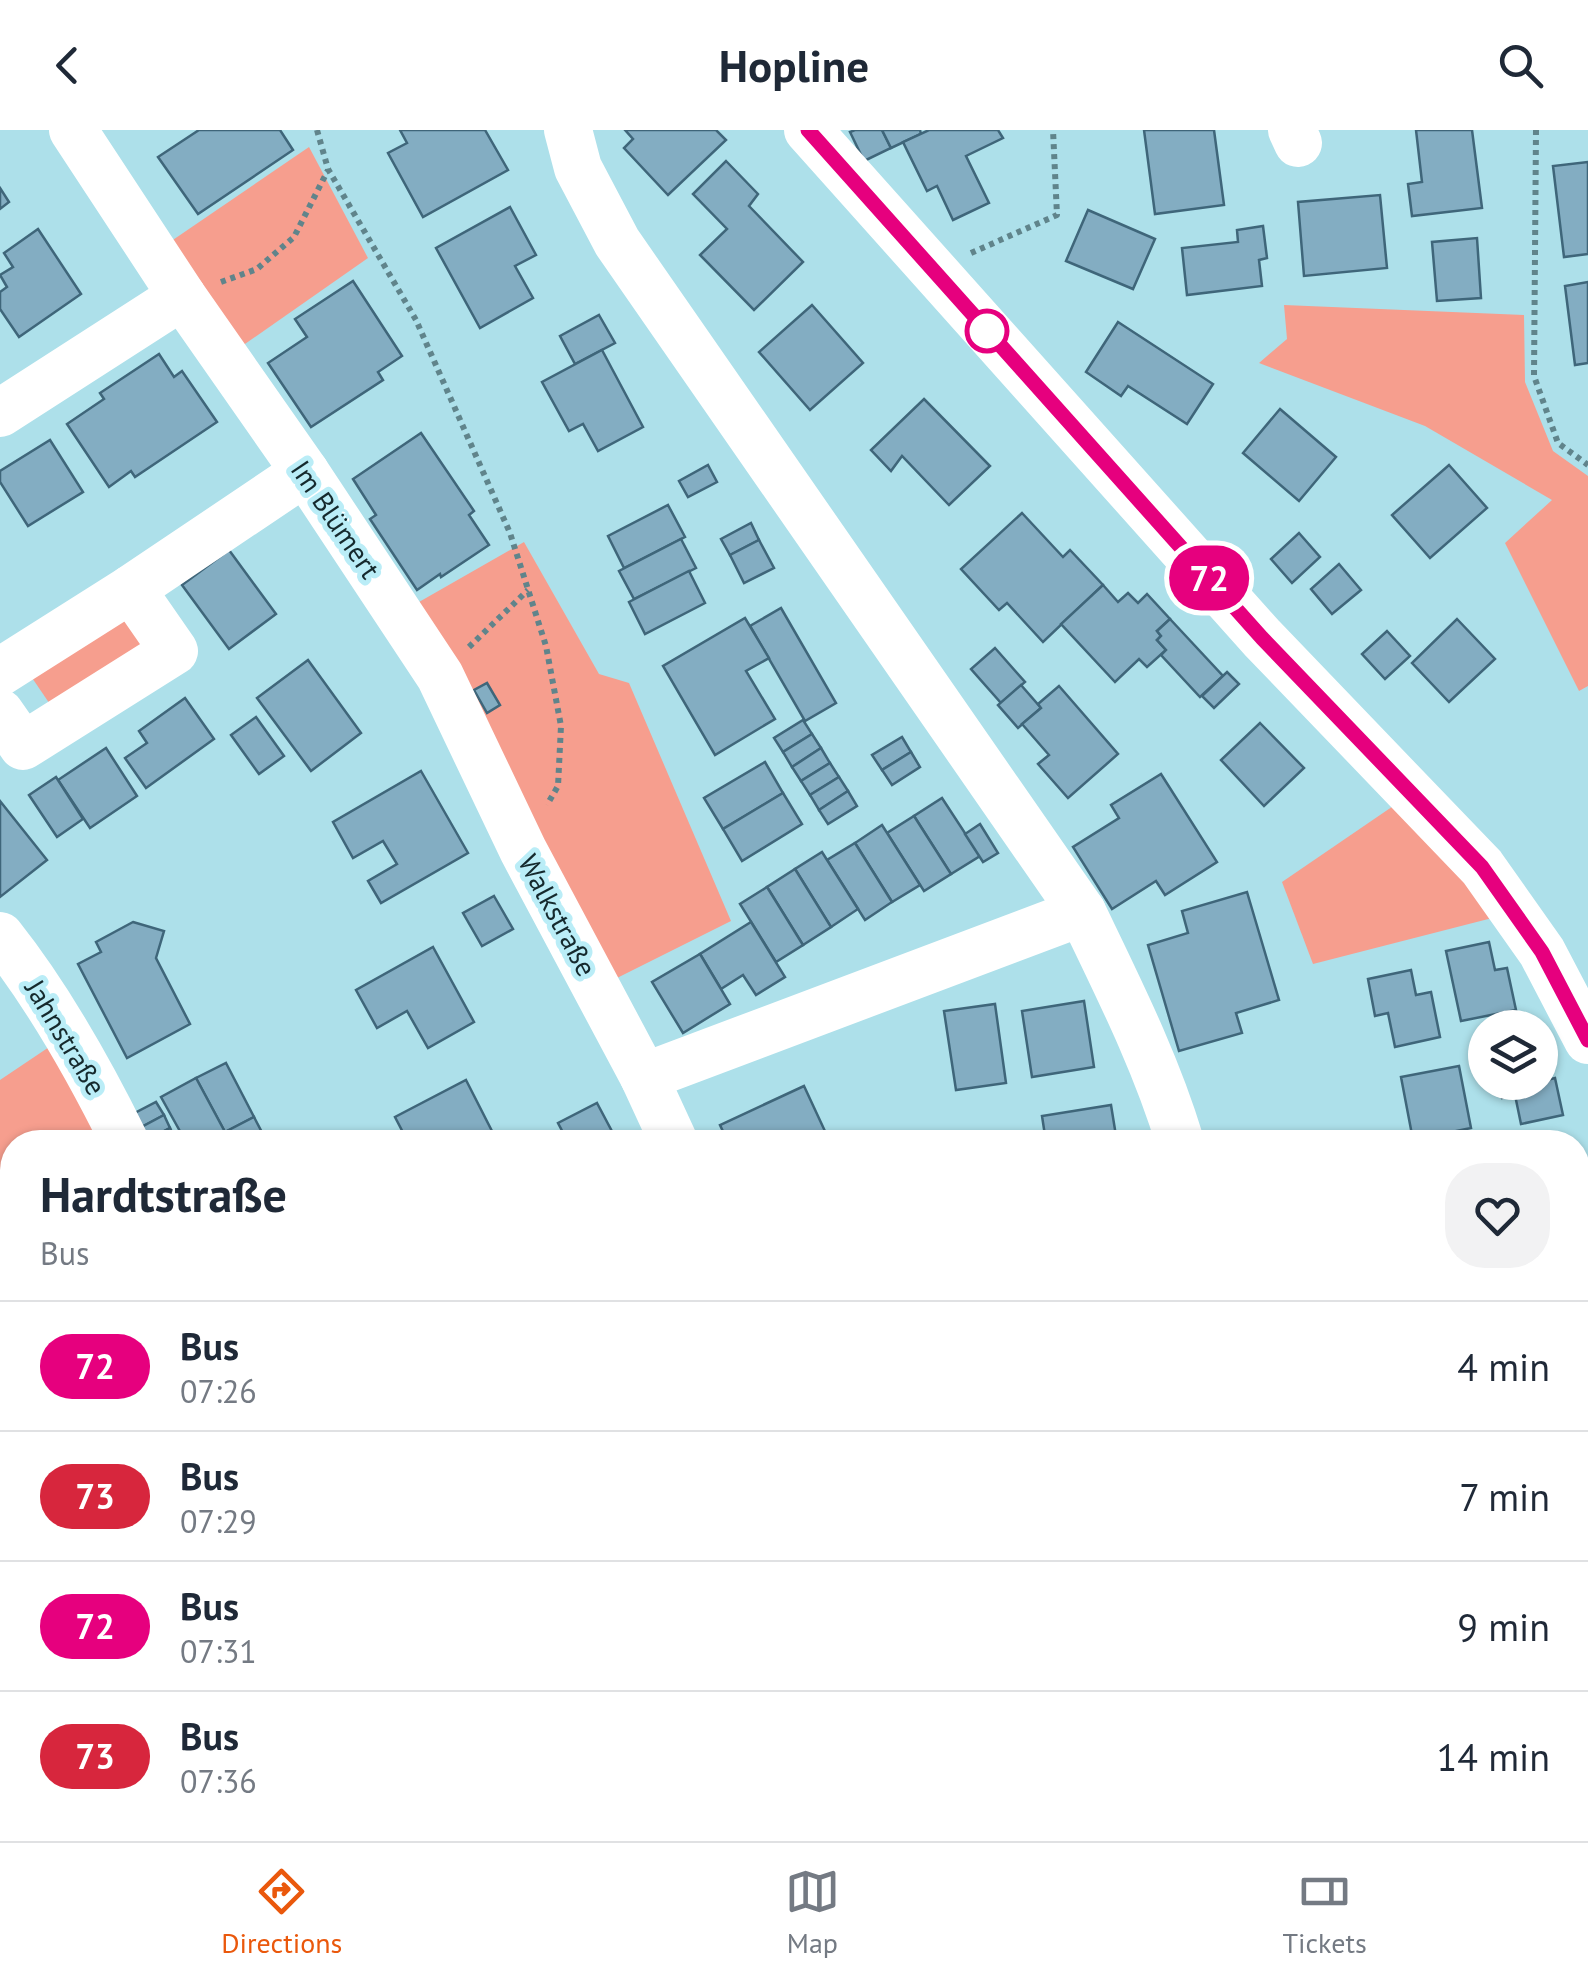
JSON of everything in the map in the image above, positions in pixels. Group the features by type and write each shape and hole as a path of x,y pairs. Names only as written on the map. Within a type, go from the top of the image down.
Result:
{"street":[{"name":"Im Blümert","path":"72,130 429,659 477,750"},
{"path":"568,130 578,168 617,242 1082,912 1127,1006 1177,1130"},
{"path":"808,130 1262,638 1482,867 1542,952 1588,1039"},
{"path":"0,413 182,296"},
{"path":"0,672 305,472"},
{"path":"0,713 22,746 174,651 131,589"},
{"name":"Walkstraße","path":"477,750 523,850 668,1130"},
{"path":"644,1077 1082,912"},
{"name":"Jahnstraße","path":"0,936 67,1035 119,1130"}],"path":[{"path":"316,130 328,169 416,320 510,533 546,646 561,726 558,786 523,850"},
{"path":"939,276 971,253 1057,215 1053,130"},
{"path":"1536,130 1534,376 1558,442 1588,465"},
{"path":"182,296 257,269 294,237 328,169"},
{"path":"429,659 528,590"}],"shaded area":[{"path":"309,147 368,258 232,353 164,246"},
{"path":"1284,305 1524,315 1525,382 1553,451 1588,476 1588,686 1579,691 1505,543 1552,500 1425,426 1259,363 1287,339"},
{"path":"524,542 599,674 629,683 731,921 609,982 405,610"},
{"path":"127,599 164,649 58,716 24,666"},
{"path":"1402,800 1500,916 1313,964 1282,882"},
{"path":"67,1035 118,1130 0,1130 0,1080"}],"building":[{"path":"199,130 280,130 293,150 198,214 158,157"},
{"path":"400,130 485,130 508,170 423,217 388,153 407,143"},
{"path":"625,130 716,130 726,140 668,195 624,148 633,139"},
{"path":"882,130 891,148 864,161 850,132"},
{"path":"882,130 920,130 921,134 891,148"},
{"path":"929,130 998,130 1003,138 966,156 989,203 953,220 937,186 927,191 903,142"},
{"path":"1144,130 1214,130 1224,205 1155,214"},
{"path":"1416,130 1472,130 1482,208 1412,216 1408,184 1422,182"},
{"path":"726,161 758,194 749,206 803,262 754,310 700,255 727,229 693,194"},
{"path":"1588,162 1588,254 1564,257 1553,166"},
{"path":"0,188 9,202 0,209"},
{"path":"1380,195 1387,268 1304,276 1298,202"},
{"path":"510,207 536,255 515,266 533,298 480,328 436,248"},
{"path":"1088,210 1155,239 1133,289 1066,261"},
{"path":"1263,226 1267,258 1259,260 1262,286 1187,295 1182,248 1238,242 1237,230"},
{"path":"38,229 81,294 19,337 0,309 0,292 7,287 0,275 13,267 4,253"},
{"path":"1477,238 1481,298 1437,301 1432,242"},
{"path":"353,281 402,356 378,372 383,380 311,427 268,363 307,337 295,319"},
{"path":"1588,282 1588,363 1575,365 1565,286"},
{"path":"812,305 863,363 810,410 759,352"},
{"path":"599,315 615,343 575,364 560,336"},
{"path":"1118,322 1213,384 1187,424 1128,386 1121,396 1086,372"},
{"path":"602,350 643,427 598,451 583,424 569,431 542,382"},
{"path":"159,354 174,377 182,371 217,422 135,477 131,471 109,487 67,424 104,399 100,393"},
{"path":"924,399 990,466 949,505 902,456 891,471 871,450"},
{"path":"1280,409 1336,457 1299,501 1243,453"},
{"path":"421,433 474,511 469,515 489,545 417,590 370,519 376,515 353,479"},
{"path":"50,440 83,492 28,526 0,482 0,471"},
{"path":"708,465 717,482 688,497 679,481"},
{"path":"1449,465 1487,508 1430,558 1392,515"},
{"path":"668,505 685,537 624,568 608,536"},
{"path":"1022,513 1063,557 1070,550 1103,585 1043,642 1007,603 999,610 961,569"},
{"path":"751,523 759,540 730,555 721,539"},
{"path":"1299,533 1320,557 1292,583 1271,559"},
{"path":"681,539 696,568 634,599 619,571"},
{"path":"759,540 774,568 744,583 730,555"},
{"path":"229,550 276,614 229,649 182,585"},
{"path":"1339,564 1361,590 1332,614 1311,589"},
{"path":"689,571 705,603 645,634 629,602"},
{"path":"1103,585 1118,602 1128,593 1138,603 1147,594 1170,619 1157,631 1161,636 1157,640 1166,650 1147,667 1139,659 1115,682 1061,624"},
{"path":"781,608 836,703 805,721 750,626"},
{"path":"745,618 769,658 746,671 775,719 715,755 663,666"},
{"path":"1170,619 1223,676 1200,697 1161,655 1166,650 1157,640 1161,636 1157,631"},
{"path":"1457,619 1495,659 1449,702 1412,663"},
{"path":"1387,631 1410,656 1385,679 1362,654"},
{"path":"995,648 1025,682 1001,703 971,669"},
{"path":"308,660 361,733 311,771 257,698"},
{"path":"1227,672 1239,684 1214,708 1202,696"},
{"path":"487,683 500,705 487,713 474,690"},
{"path":"1021,685 1041,708 1018,728 998,705"},
{"path":"1059,686 1118,754 1068,798 1038,764 1049,755 1022,724"},
{"path":"185,698 214,739 146,788 125,758 147,743 139,731"},
{"path":"256,717 284,756 259,774 231,735"},
{"path":"803,720 812,734 783,752 774,738"},
{"path":"1260,723 1304,768 1264,806 1221,760"},
{"path":"812,734 821,748 792,767 783,752"},
{"path":"902,737 911,752 882,770 872,755"},
{"path":"106,748 137,796 90,828 58,780"},
{"path":"821,748 830,763 801,781 792,767"},
{"path":"911,752 920,767 892,785 882,770"},
{"path":"765,762 783,793 723,829 704,798"},
{"path":"830,763 839,777 810,795 801,781"},
{"path":"421,771 468,853 381,903 368,881 397,864 383,841 353,858 333,822"},
{"path":"1161,774 1217,862 1165,895 1156,881 1112,909 1073,847 1119,818 1111,805"},
{"path":"56,777 83,819 57,837 29,795"},
{"path":"839,777 848,791 819,810 810,795"},
{"path":"848,791 857,806 828,824 819,810"},
{"path":"783,793 802,824 742,861 723,829"},
{"path":"942,798 980,856 951,874 914,816"},
{"path":"0,801 47,860 0,897"},
{"path":"914,816 951,874 924,891 887,833"},
{"path":"980,824 998,853 983,862 965,834"},
{"path":"882,825 920,885 892,902 855,843"},
{"path":"855,843 892,902 865,920 827,860"},
{"path":"822,852 858,909 831,927 795,869"},
{"path":"795,869 831,927 803,945 767,887"},
{"path":"767,887 803,945 776,962 740,904"},
{"path":"1247,892 1279,1000 1236,1013 1242,1033 1179,1051 1148,945 1188,933 1182,911"},
{"path":"494,896 513,929 482,946 463,913"},
{"path":"133,922 164,931 156,958 190,1024 127,1058 78,964 101,952 96,942"},
{"path":"751,922 785,977 756,995 743,975 721,989 700,954"},
{"path":"1489,942 1495,970 1507,968 1516,1010 1468,1010 1468,1020 1461,1021 1446,951"},
{"path":"433,947 474,1022 428,1048 407,1011 377,1028 356,990"},
{"path":"700,954 730,1004 683,1033 652,982"},
{"path":"1411,970 1416,995 1431,992 1440,1037 1395,1047 1388,1013 1375,1016 1368,979"},
{"path":"1084,1001 1094,1067 1032,1077 1022,1011"},
{"path":"995,1004 1006,1083 956,1090 944,1011"},
{"path":"226,1063 254,1117 224,1130 196,1078"},
{"path":"1459,1066 1471,1128 1411,1130 1401,1077"},
{"path":"196,1078 224,1130 179,1130 161,1097"},
{"path":"466,1080 491,1130 402,1130 395,1117"},
{"path":"804,1086 824,1130 722,1130 720,1125"},
{"path":"1558,1092 1563,1115 1521,1124 1516,1100 1558,1100"},
{"path":"156,1102 164,1115 136,1130 129,1116"},
{"path":"597,1103 611,1130 562,1130 558,1123"},
{"path":"1111,1105 1115,1130 1044,1130 1042,1116"},
{"path":"164,1115 170,1128 166,1130 136,1130"},
{"path":"254,1117 261,1130 229,1130"}],"bus line":[{"name":"72","path":"808,130 1262,638 1482,867 1542,952 1588,1040"}]}
